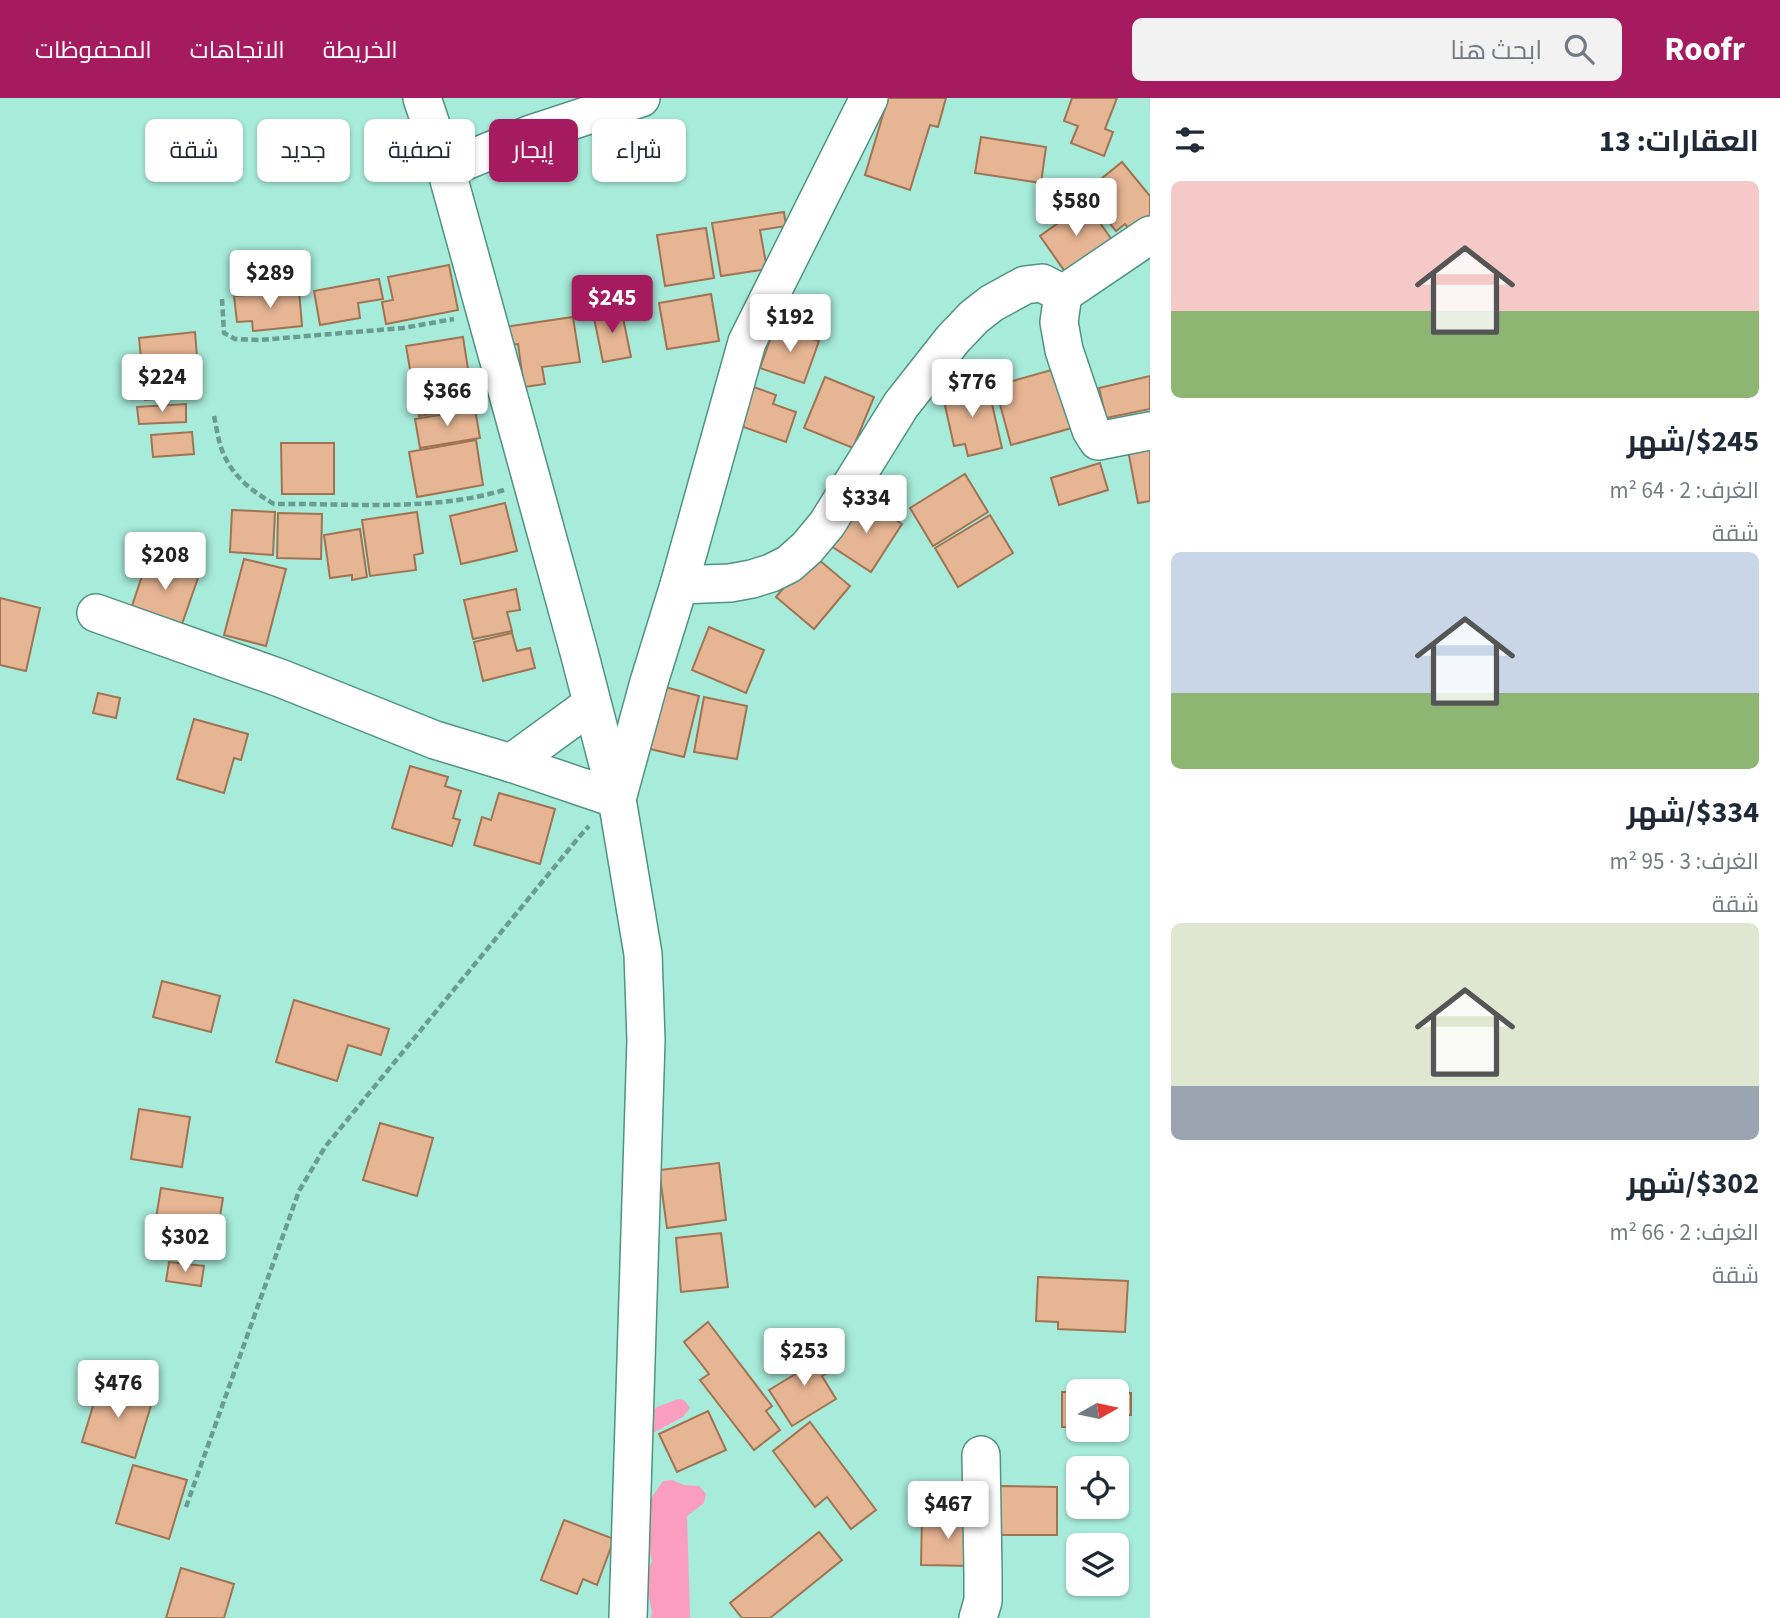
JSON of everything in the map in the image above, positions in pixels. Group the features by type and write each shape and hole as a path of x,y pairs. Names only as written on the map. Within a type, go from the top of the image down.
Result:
{"street":[{"path":"422,98 429,119"},
{"path":"475,157 531,134 641,98"},
{"path":"617,799 747,342 869,98"},
{"path":"450,182 617,799 643,954 646,1040 628,1618"},
{"path":"1150,235 1063,294 1059,322 1063,350 1091,430 1098,441 1150,431"},
{"path":"679,585 730,583 752,579 789,564 827,524 901,405 953,339 974,317 992,303 1025,285 1042,284 1063,294"},
{"path":"96,613 280,678 435,740 617,799"},
{"path":"511,763 592,704"},
{"path":"978,1618 983,1601 981,1455"}],"path":[{"path":"222,299 224,333 235,339 260,340 402,328 485,313"},
{"path":"214,416 225,458 245,484 274,504 421,503 487,495 532,482"},
{"path":"186,1507 299,1191 325,1147 579,836 617,799"}],"shaded area":[{"path":"678,1399 684,1400 690,1408 683,1417 649,1435 648,1416 657,1407"},
{"path":"672,1480 684,1485 699,1486 706,1494 704,1503 687,1516 690,1618 651,1618 648,1571 652,1561 646,1522 650,1500 663,1481"}],"building":[{"path":"888,98 946,98 938,127 930,125 910,190 865,175"},
{"path":"1072,98 1117,98 1105,129 1113,132 1104,156 1071,143 1078,126 1064,121"},
{"path":"981,137 1046,147 1041,183 975,173"},
{"path":"1122,162 1150,196 1150,215 1131,231 1125,224 1116,231 1085,192"},
{"path":"1086,203 1112,240 1066,273 1040,236"},
{"path":"784,212 786,226 760,230 767,269 721,276 712,223"},
{"path":"706,228 714,278 665,286 657,235"},
{"path":"449,265 458,310 386,324 382,302 393,300 388,277"},
{"path":"379,279 383,299 358,303 360,318 320,325 314,291"},
{"path":"299,290 302,326 253,331 252,321 237,322 234,296"},
{"path":"711,294 719,341 667,349 659,303"},
{"path":"621,308 631,357 603,362 593,313"},
{"path":"573,317 580,362 542,367 545,384 524,387 518,344 501,347 498,328"},
{"path":"775,326 819,341 804,383 760,368"},
{"path":"195,332 200,395 145,400 139,338"},
{"path":"463,337 470,382 422,389 420,374 411,375 406,346"},
{"path":"1055,369 1072,428 1011,445 995,386"},
{"path":"1150,376 1150,409 1106,418 1099,388"},
{"path":"825,377 874,397 853,448 804,428"},
{"path":"987,382 1002,448 968,456 965,444 954,446 942,392"},
{"path":"471,384 474,407 419,416 416,393"},
{"path":"748,385 776,395 773,404 796,412 786,442 735,424"},
{"path":"186,404 186,422 139,424 137,407"},
{"path":"475,409 480,438 420,448 415,419"},
{"path":"192,432 194,454 153,457 151,435"},
{"path":"476,440 483,485 417,497 409,452"},
{"path":"281,443 334,443 334,494 282,494"},
{"path":"1150,446 1150,501 1138,503 1128,450"},
{"path":"1100,463 1108,490 1059,505 1051,478"},
{"path":"965,474 988,512 933,546 910,508"},
{"path":"862,498 902,524 871,572 831,546"},
{"path":"505,503 517,551 461,564 450,516"},
{"path":"232,510 275,512 273,555 230,552"},
{"path":"417,512 423,553 414,555 416,570 370,576 362,520"},
{"path":"278,513 322,514 321,559 277,558"},
{"path":"990,515 1013,553 958,587 935,548"},
{"path":"360,529 367,577 352,580 352,575 330,578 324,535"},
{"path":"812,554 850,586 814,629 776,597"},
{"path":"244,559 286,569 266,646 224,635"},
{"path":"147,561 198,578 182,624 132,606"},
{"path":"516,589 520,610 507,612 512,631 473,639 464,600"},
{"path":"0,598 40,608 26,671 0,665"},
{"path":"709,627 764,650 746,693 692,670"},
{"path":"512,633 517,651 530,648 535,668 483,681 474,642"},
{"path":"665,687 699,696 684,757 650,749"},
{"path":"98,693 120,698 116,718 93,713"},
{"path":"704,697 747,706 737,759 694,752"},
{"path":"194,719 248,734 241,760 234,758 224,793 177,779"},
{"path":"410,766 448,777 445,786 461,791 453,818 460,820 452,846 392,828"},
{"path":"499,793 555,809 540,864 474,845 482,817 491,820"},
{"path":"162,981 220,996 211,1032 153,1017"},
{"path":"294,1000 389,1029 381,1055 348,1045 337,1081 276,1062"},
{"path":"139,1109 190,1117 182,1167 131,1159"},
{"path":"380,1123 433,1138 417,1196 363,1180"},
{"path":"719,1163 726,1220 667,1228 659,1170"},
{"path":"161,1188 223,1198 213,1258 151,1248"},
{"path":"721,1233 728,1287 681,1292 676,1238"},
{"path":"169,1262 204,1266 201,1286 166,1281"},
{"path":"1038,1277 1128,1281 1125,1332 1058,1329 1058,1322 1036,1321"},
{"path":"708,1322 772,1406 766,1411 780,1430 754,1450 700,1380 709,1374 684,1342"},
{"path":"810,1341 829,1372 822,1376 836,1399 792,1426 769,1390 807,1367 797,1350"},
{"path":"100,1383 153,1399 135,1458 82,1442"},
{"path":"1062,1392 1066,1392 1066,1427 1062,1427"},
{"path":"1129,1393 1131,1393 1129,1415"},
{"path":"708,1411 726,1450 677,1472 659,1434"},
{"path":"810,1422 876,1510 851,1529 827,1497 815,1507 773,1451"},
{"path":"133,1465 187,1480 169,1539 116,1523"},
{"path":"1000,1486 1057,1487 1057,1535 1000,1535"},
{"path":"922,1516 975,1517 973,1566 921,1565"},
{"path":"564,1520 614,1539 597,1585 583,1579 577,1594 541,1580"},
{"path":"819,1532 842,1560 770,1618 742,1618 730,1603"},
{"path":"181,1568 234,1584 224,1618 166,1618"}]}
